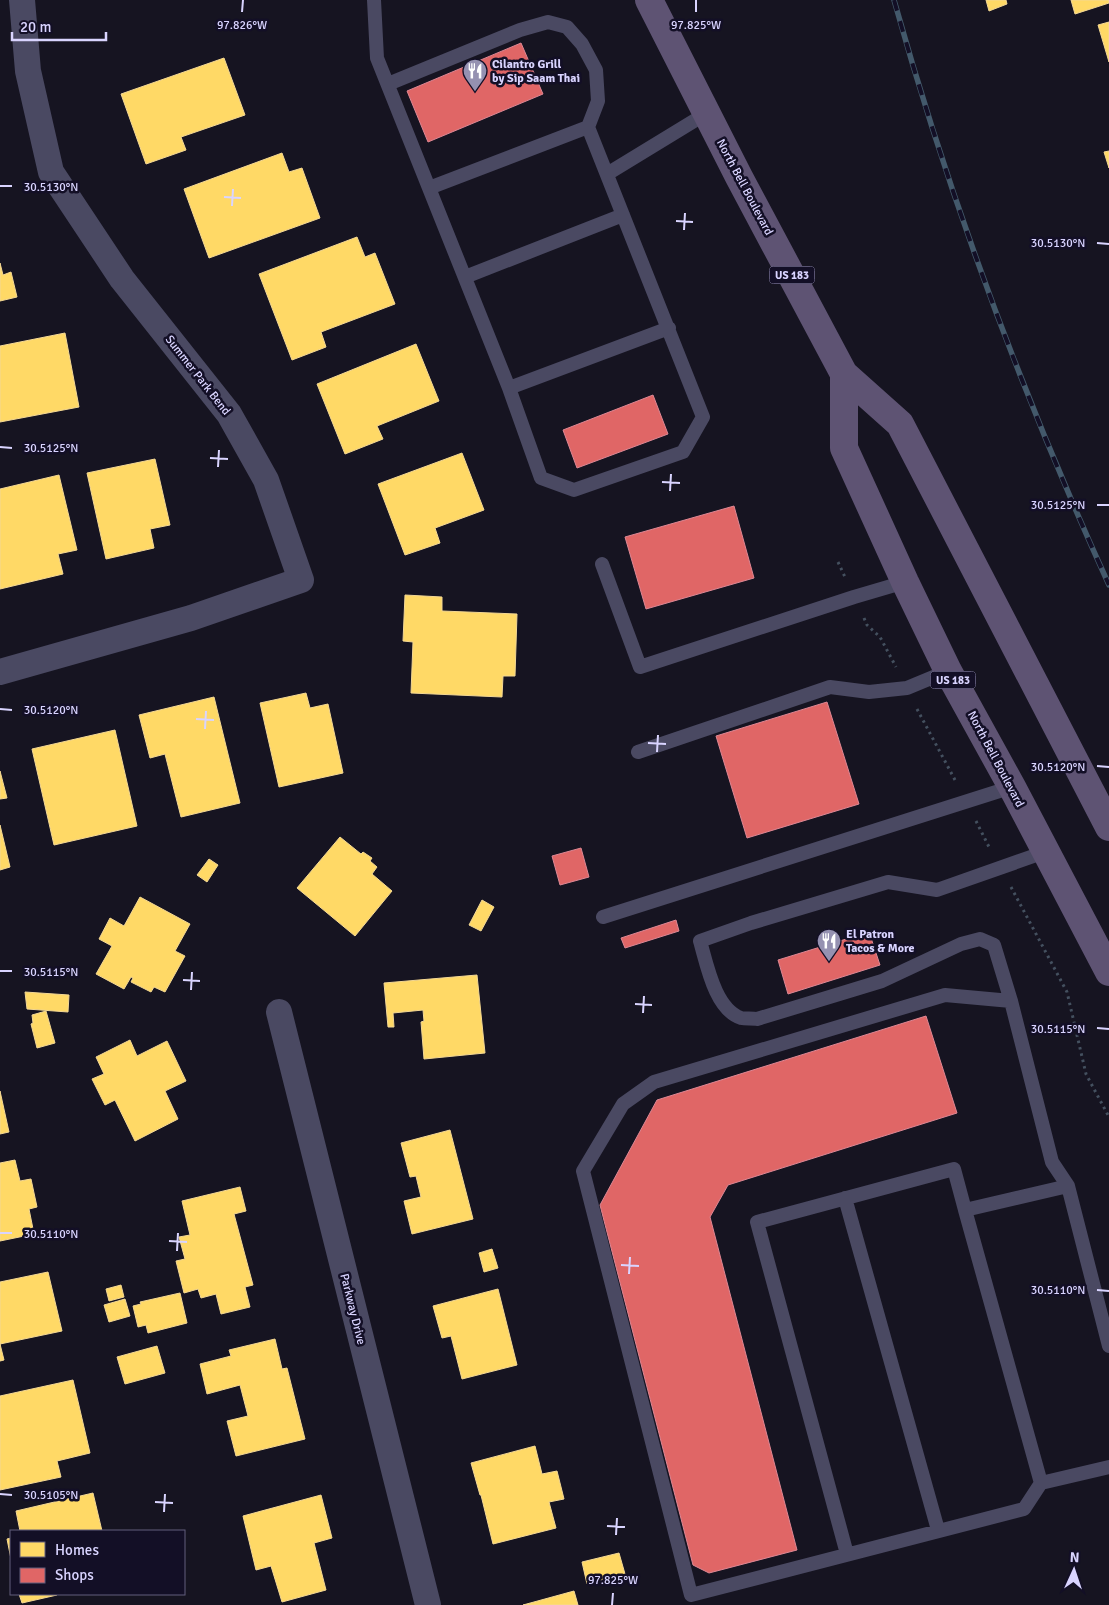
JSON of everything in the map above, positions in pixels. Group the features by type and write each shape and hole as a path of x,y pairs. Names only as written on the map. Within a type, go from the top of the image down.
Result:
{"main road":[{"name":"North Bell Boulevard","path":"648,0 844,374 900,424 1109,827"},
{"name":"North Bell Boulevard","path":"844,374 844,448 948,671 1012,787 1109,972"}],"street":[{"name":"Summer Park Bend","path":"0,672 190,618 301,580 266,480 229,414 122,279 51,172 28,71 22,0"},
{"name":"Parkway Drive","path":"279,1012 428,1605"}],"lane":[{"path":"374,0 377,58 509,388 541,478 574,490 683,452 703,417 588,127 598,101 596,70 582,44 567,27 548,22 520,30 388,84"},
{"path":"607,174 707,113"},
{"path":"429,188 588,127"},
{"path":"464,277 623,215"},
{"path":"509,388 669,328"},
{"path":"602,564 640,667 905,582"},
{"path":"638,752 830,687 869,692 907,688 948,671"},
{"path":"603,917 1012,787"},
{"path":"1046,852 937,890 888,882 751,923 700,941 710,977 723,1004 741,1018 757,1019 882,981 961,944 980,939 994,945 1011,1001 1052,1162 1068,1186 1109,1346"},
{"path":"1011,1001 945,995 654,1082 623,1104 583,1172 691,1595 1024,1509 1041,1483 1109,1467"},
{"path":"847,1554 757,1222 954,1169 1041,1483"},
{"path":"965,1210 1068,1186"},
{"path":"845,1198 938,1530"}],"path":[{"path":"838,562 867,625 880,637 1067,992 1086,1074 1109,1118"}],"building: Homes":[{"path":"986,0 1006,0 1007,4 989,11"},
{"path":"1071,0 1109,0 1109,3 1075,14"},
{"path":"1109,22 1109,62 1098,25"},
{"path":"224,58 245,115 181,137 186,150 146,164 121,94"},
{"path":"1109,151 1109,168 1104,152"},
{"path":"282,153 289,172 302,168 320,218 209,258 184,189"},
{"path":"357,237 365,257 375,253 395,304 321,332 326,347 292,360 259,274"},
{"path":"0,263 3,275 11,272 17,297 0,301"},
{"path":"65,333 79,407 0,422 0,346"},
{"path":"416,344 439,401 377,426 383,439 345,454 317,384"},
{"path":"462,453 484,510 435,528 440,543 405,555 378,484"},
{"path":"155,459 170,525 150,529 154,548 106,559 87,473"},
{"path":"59,475 77,550 58,554 63,574 0,589 0,489"},
{"path":"405,595 442,597 442,611 517,614 515,676 503,676 502,697 411,693 413,642 403,641"},
{"path":"306,693 310,708 328,704 343,773 279,787 260,703"},
{"path":"214,697 240,803 181,817 165,754 150,758 139,715"},
{"path":"115,730 137,826 54,845 32,749"},
{"path":"0,771 7,798 0,799"},
{"path":"0,825 10,867 0,870"},
{"path":"340,837 361,854 363,852 372,858 370,861 377,867 372,874 392,891 355,936 297,888"},
{"path":"209,859 218,865 207,882 197,875"},
{"path":"140,897 190,924 175,951 185,956 165,992 154,987 151,992 131,982 133,978 131,977 124,989 96,974 112,946 99,939 110,918 124,926"},
{"path":"482,900 494,907 481,931 469,925"},
{"path":"477,975 485,1053 424,1059 421,1022 424,1021 423,1010 393,1013 394,1027 388,1027 384,983"},
{"path":"25,992 69,995 68,1012 27,1009"},
{"path":"46,1011 55,1043 37,1048 31,1024 33,1023 32,1015"},
{"path":"130,1040 137,1056 167,1041 186,1081 165,1091 178,1119 135,1141 115,1100 105,1105 92,1079 104,1074 96,1057"},
{"path":"0,1091 9,1132 0,1134"},
{"path":"450,1130 473,1219 412,1234 404,1201 421,1197 416,1176 410,1177 401,1143"},
{"path":"15,1160 20,1181 31,1179 37,1207 29,1209 34,1234 0,1241 0,1163"},
{"path":"240,1187 246,1211 234,1214 253,1285 245,1287 250,1307 221,1314 216,1294 201,1298 198,1289 184,1293 176,1261 185,1259 179,1237 190,1235 182,1201"},
{"path":"492,1249 498,1268 484,1272 479,1253"},
{"path":"48,1272 62,1331 0,1344 0,1282"},
{"path":"121,1285 124,1297 109,1301 106,1289"},
{"path":"498,1289 517,1365 462,1379 451,1336 442,1338 433,1306"},
{"path":"180,1293 187,1323 148,1333 146,1325 138,1327 133,1306 141,1304 140,1302"},
{"path":"125,1299 130,1316 109,1322 104,1305"},
{"path":"275,1339 282,1369 287,1368 305,1439 236,1456 227,1421 248,1416 240,1385 207,1394 200,1364 231,1356 229,1350"},
{"path":"0,1344 4,1360 0,1361"},
{"path":"157,1346 165,1373 125,1384 117,1357"},
{"path":"73,1380 90,1453 57,1461 61,1477 0,1490 0,1396"},
{"path":"535,1446 542,1474 557,1471 564,1499 549,1502 556,1528 493,1544 471,1463"},
{"path":"93,1493 102,1530 20,1530 16,1511"},
{"path":"321,1495 332,1538 314,1543 326,1590 282,1602 271,1566 256,1570 243,1516"},
{"path":"10,1538 10,1554 7,1539"},
{"path":"619,1553 625,1574 587,1584 582,1562"},
{"path":"574,1591 578,1605 523,1605"},
{"path":"19,1595 57,1595 22,1603"}],"building: Shops":[{"name":"Cilantro Grill by Sip Saam Thai","path":"521,43 543,94 428,142 407,91"},
{"path":"653,395 668,434 577,468 563,430"},
{"path":"734,506 754,578 646,609 625,537"},
{"path":"827,702 859,804 747,838 716,736"},
{"path":"581,848 589,877 560,885 552,856"},
{"path":"676,920 679,931 625,948 621,938"},
{"name":"El Patron Tacos & More","path":"869,932 880,965 788,994 778,960"},
{"path":"926,1016 957,1113 728,1185 710,1217 797,1550 709,1573 693,1565 600,1205 657,1100"}],"railway":[{"path":"894,0 939,149 990,297 1047,442 1109,585"}],"place":[{"name":"Cilantro Grill by Sip Saam Thai","path":"475,92"},
{"name":"El Patron Tacos & More","path":"829,962"}]}
